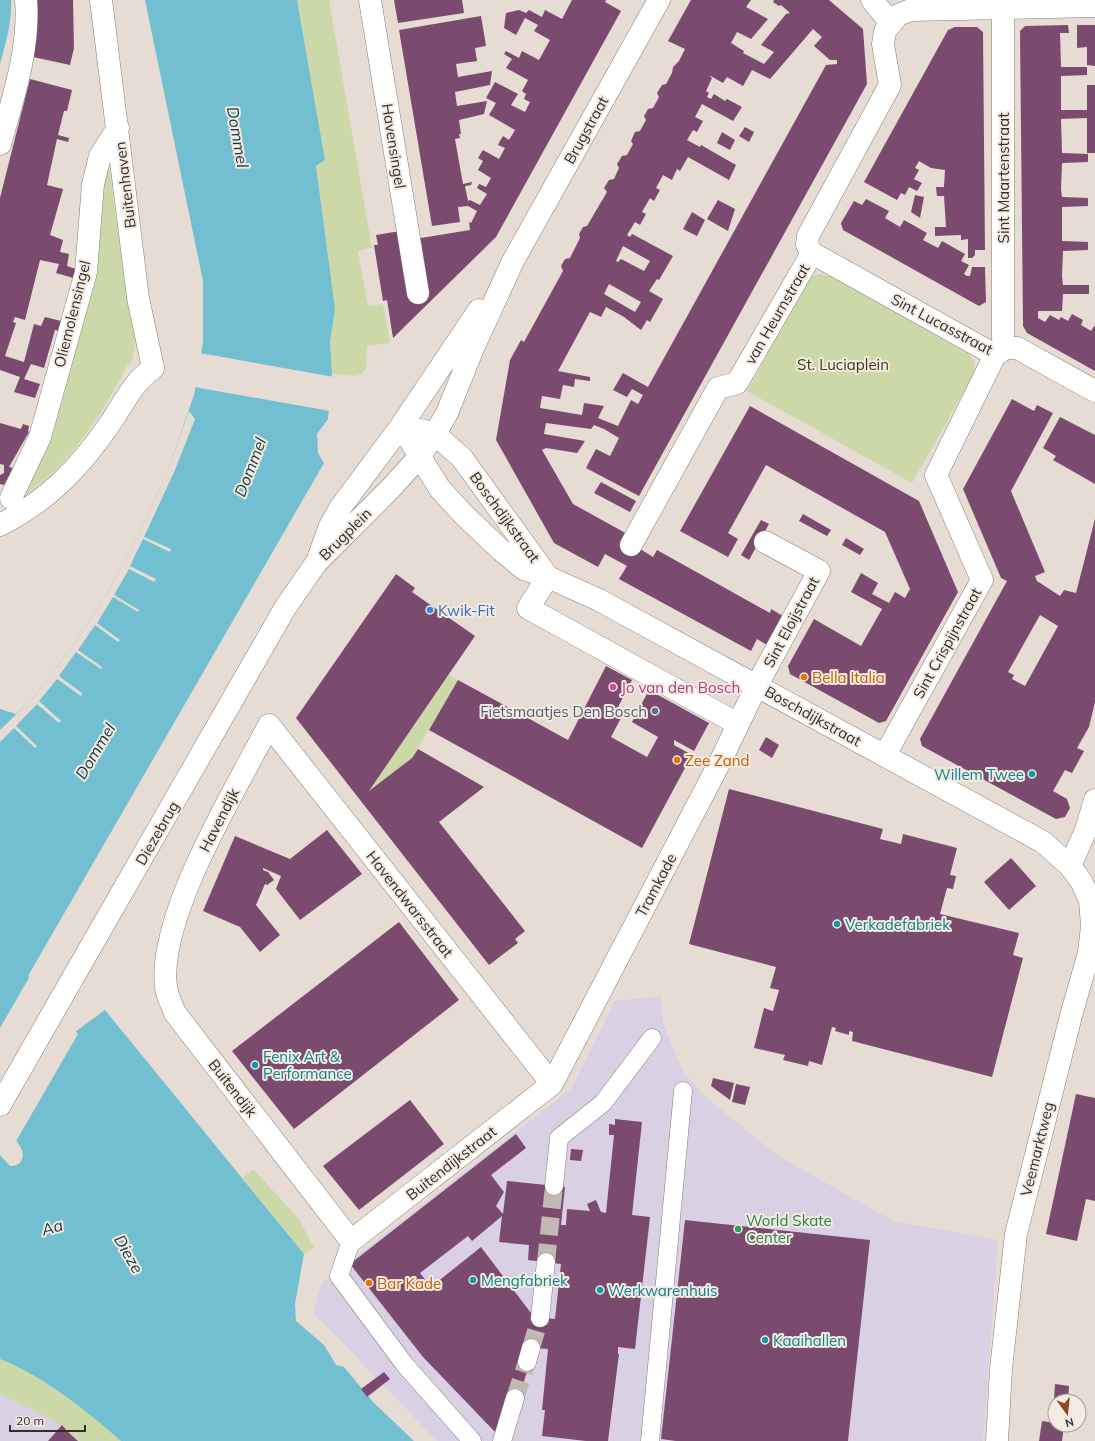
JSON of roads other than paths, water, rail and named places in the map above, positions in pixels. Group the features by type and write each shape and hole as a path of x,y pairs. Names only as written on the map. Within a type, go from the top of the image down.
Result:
{"street":[{"path":"0,144 21,62 26,28 26,0"},
{"name":"Buitenhaven","path":"0,525 41,500 67,479 110,424 133,386 141,376 153,368 138,298 101,0"},
{"name":"Havensingel","path":"370,0 418,293"},
{"name":"Brugstraat","path":"474,346 513,261 659,0"},
{"path":"872,0 890,22 898,15 911,10 1095,6"},
{"name":"Sint Maartenstraat","path":"1000,352 1003,338 1003,8"},
{"name":"van Heurnstraat","path":"632,544 718,388 738,382 812,253 807,245 808,236 890,85 883,44 885,31 890,22"},
{"name":"Oliemolensingel","path":"11,498 40,437 86,272 93,184 100,156 118,128"},
{"name":"Sint Lucasstraat","path":"812,253 1000,352 1017,348 1095,391"},
{"name":"Brugstraat","path":"413,406 513,261"},
{"name":"Brugplein","path":"316,563 384,496 419,457 447,413 474,346"},
{"name":"Sint Crispijnstraat","path":"885,756 982,580 936,475 1000,352"},
{"name":"Brugplein","path":"316,563 330,526 340,508 401,426 413,406"},
{"path":"401,426 435,434"},
{"path":"401,426 419,457"},
{"name":"Boschdijkstraat","path":"435,434 462,458 548,577"},
{"name":"Boschdijkstraat","path":"419,457 440,489 464,515 524,569 548,577 600,600 757,685 819,721 1043,842 1070,866"},
{"name":"Sint Eloijstraat","path":"757,685 819,571 765,542"},
{"name":"Diezebrug","path":"0,1105 285,608 316,563"},
{"name":"Boschdijkstraat","path":"548,577 528,608 738,724"},
{"name":"Tramkade","path":"552,1084 757,685"},
{"name":"Havendwarsstraat","path":"269,725 552,1084"},
{"name":"Havendijk","path":"176,918 201,855 269,725"},
{"path":"1070,866 1086,830 1095,800"},
{"name":"Veemarktweg","path":"997,1441 1001,1369 1016,1234 1072,1012 1089,953 1092,926 1090,900 1082,881 1070,866"},
{"name":"Buitendijk","path":"176,918 165,961 166,989 176,1013 350,1241"},
{"path":"554,1186 559,1138 603,1103 652,1038"},
{"name":"Buitendijkstraat","path":"350,1241 552,1084"},
{"path":"650,1441 683,1091"},
{"path":"350,1241 339,1276 405,1366 472,1441"},
{"path":"540,1318 546,1262"},
{"path":"502,1441 515,1398"}],"water":[{"path":"0,0 11,0 11,16 0,64"},
{"path":"145,0 297,0 325,160 316,166 335,309 330,342 332,374 328,419 317,434 318,453 324,463 28,976 75,1032 105,1010 304,1254 295,1304 296,1321 324,1345 336,1365 344,1367 373,1402 414,1441 121,1441 93,1417 48,1384 17,1366 0,1359 0,1155 10,1166 19,1163 23,1156 20,1146 0,1124 0,709 16,714 32,699 90,621 107,593 138,536 168,470 194,395 203,342 203,281"}],"tunnel":[{"path":"546,1262 554,1186"},
{"path":"531,1348 540,1318"},
{"path":"515,1398 527,1362"}],"place":[{"name":"Kwik-Fit","path":"430,610"},
{"name":"Bella Italia","path":"804,677"},
{"name":"Jo van den Bosch","path":"613,687"},
{"name":"Fietsmaatjes Den Bosch","path":"655,711"},
{"name":"Zee Zand","path":"677,760"},
{"name":"Willem Twee","path":"1032,774"},
{"name":"Verkadefabriek","path":"837,924"},
{"name":"Fenix Art & Performance","path":"255,1065"},
{"name":"World Skate Center","path":"738,1229"},
{"name":"Mengfabriek","path":"473,1280"},
{"name":"Bar Kade","path":"369,1283"},
{"name":"Werkwarenhuis","path":"600,1290"},
{"name":"Kaaihallen","path":"765,1340"}],"water label":[{"name":"Dommel","path":"238,137"},
{"name":"Dommel","path":"250,467"},
{"name":"Dommel","path":"95,751"},
{"name":"Aa","path":"52,1227"},
{"name":"Dieze","path":"129,1254"}],"park label":[{"name":"St. Luciaplein","path":"843,364"}]}
